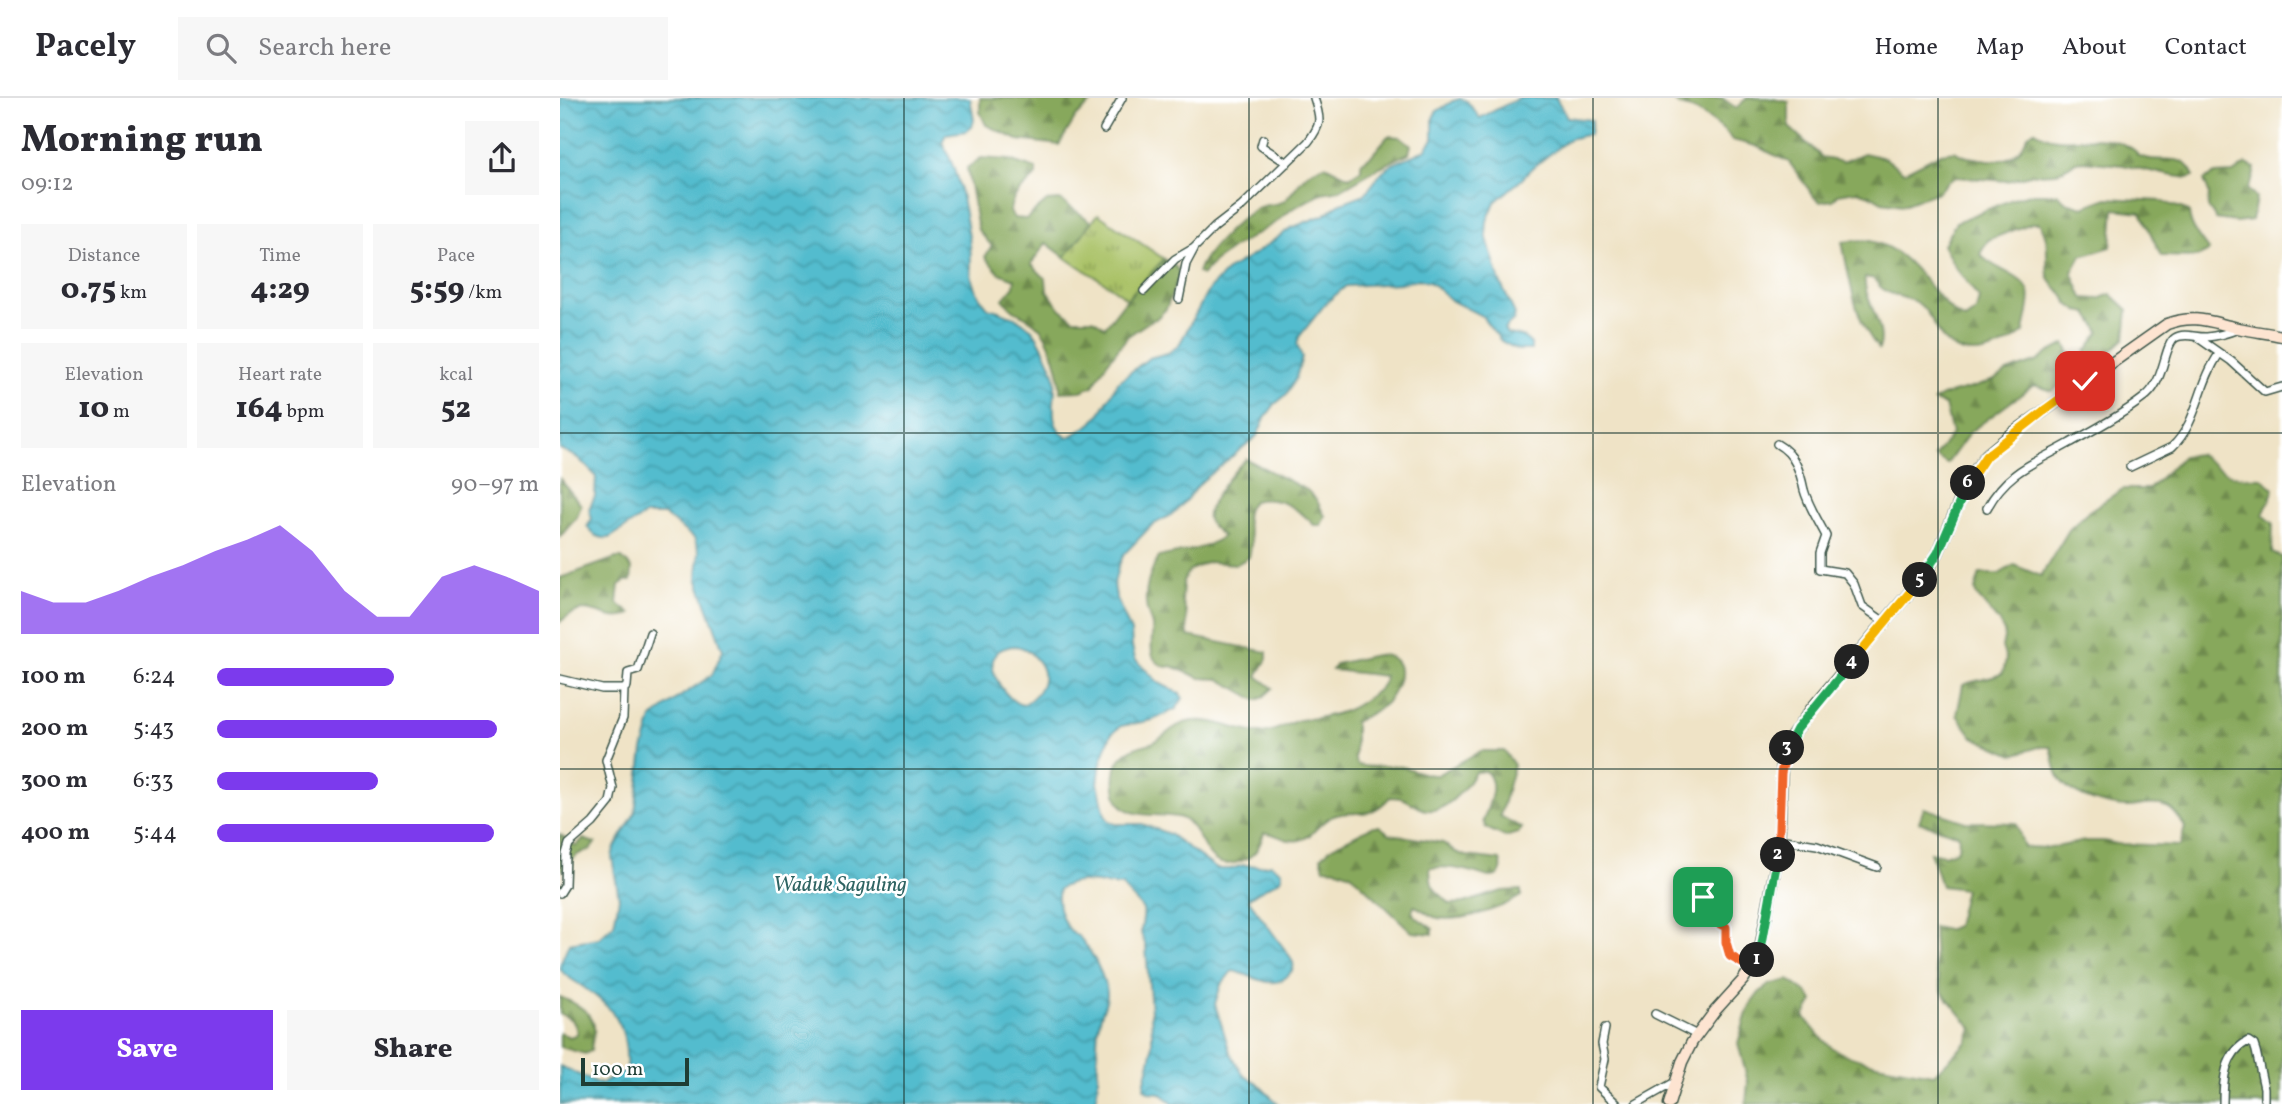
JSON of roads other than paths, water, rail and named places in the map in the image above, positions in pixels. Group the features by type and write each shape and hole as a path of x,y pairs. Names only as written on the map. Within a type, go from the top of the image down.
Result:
{"main road":[{"path":"1669,1104 1682,1062 1697,1035 1751,968 1761,949 1777,863 1782,762 1790,739 1817,702 1926,573 1938,553 1968,483 1986,456 2166,324 2192,318 2282,336"}],"street":[{"path":"1104,129 1122,98"},
{"path":"1144,291 1175,259 1194,248 1308,142 1318,128 1320,114 1314,98"},
{"path":"1263,139 1261,146 1287,163"},
{"path":"1179,299 1186,264 1194,248"},
{"path":"1987,508 2002,486 2023,467 2072,443 2147,395 2158,383 2175,338 2219,335 2238,328"},
{"path":"2197,338 2231,361 2265,392 2282,387"},
{"path":"2130,467 2177,442 2195,411 2204,381 2219,354"},
{"path":"1777,444 1787,451 1802,475 1805,492 1826,536 1820,553 1820,569 1845,573 1854,584 1861,606 1886,623"},
{"path":"560,893 565,884 569,844 593,823 610,802 613,788 606,760 623,718 624,689 627,686 628,673 638,670 650,633"},
{"path":"560,679 602,689 624,689"},
{"path":"1779,839 1817,845 1877,866"},
{"path":"1690,885 1701,892 1704,916 1726,927 1730,956 1751,968"},
{"path":"1655,1014 1697,1035"},
{"path":"1605,1028 1602,1044 1605,1059 1599,1087 1617,1104"},
{"path":"2222,1104 2227,1063 2234,1052 2248,1041 2254,1045 2256,1051 2263,1104"},
{"path":"1636,1104 1675,1082"}],"water":[{"name":"Waduk Saguling","path":"560,98 970,98 974,120 972,127 966,131 946,134 942,142 952,164 962,200 972,280 988,308 1017,319 1038,338 1055,378 1054,418 1061,432 1068,438 1092,423 1118,382 1149,358 1168,353 1179,345 1209,289 1229,269 1291,228 1365,194 1382,172 1393,164 1425,150 1433,139 1433,118 1436,112 1453,101 1467,101 1480,118 1519,98 1556,98 1567,117 1592,120 1590,134 1569,139 1531,169 1495,202 1487,221 1486,235 1500,282 1515,314 1514,320 1504,329 1507,334 1526,339 1531,344 1531,350 1518,350 1501,341 1482,316 1452,301 1431,283 1419,279 1401,283 1346,286 1326,303 1299,337 1297,344 1302,357 1296,378 1286,395 1265,418 1257,436 1201,482 1176,512 1151,526 1124,554 1118,567 1114,584 1116,597 1131,632 1135,659 1159,683 1179,693 1183,698 1176,709 1153,720 1121,726 1111,734 1101,762 1098,783 1105,815 1115,824 1142,824 1169,834 1217,869 1271,864 1282,872 1281,879 1248,899 1291,958 1293,969 1277,982 1262,981 1232,971 1221,985 1215,1004 1230,1052 1244,1076 1256,1082 1278,1104 1173,1104 1161,1093 1149,1092 1144,1088 1152,1037 1146,947 1141,932 1143,910 1122,886 1082,882 1059,889 1058,899 1063,920 1089,950 1099,968 1107,992 1097,1033 1098,1084 1094,1104 560,1104 560,1066 597,1083 603,1083 626,1070 625,1040 616,1018 600,1000 565,974 560,965 569,943 599,938 614,924 619,898 612,857 635,813 643,750 652,718 712,675 723,650 697,578 699,551 694,538 664,515 645,515 609,538 594,534 587,527 592,519 589,509 595,496 596,476 578,458 560,449","holes":["1012,646 1023,648 1031,654 1043,672 1039,690 1023,705 1005,693 993,671 995,654"]}]}
